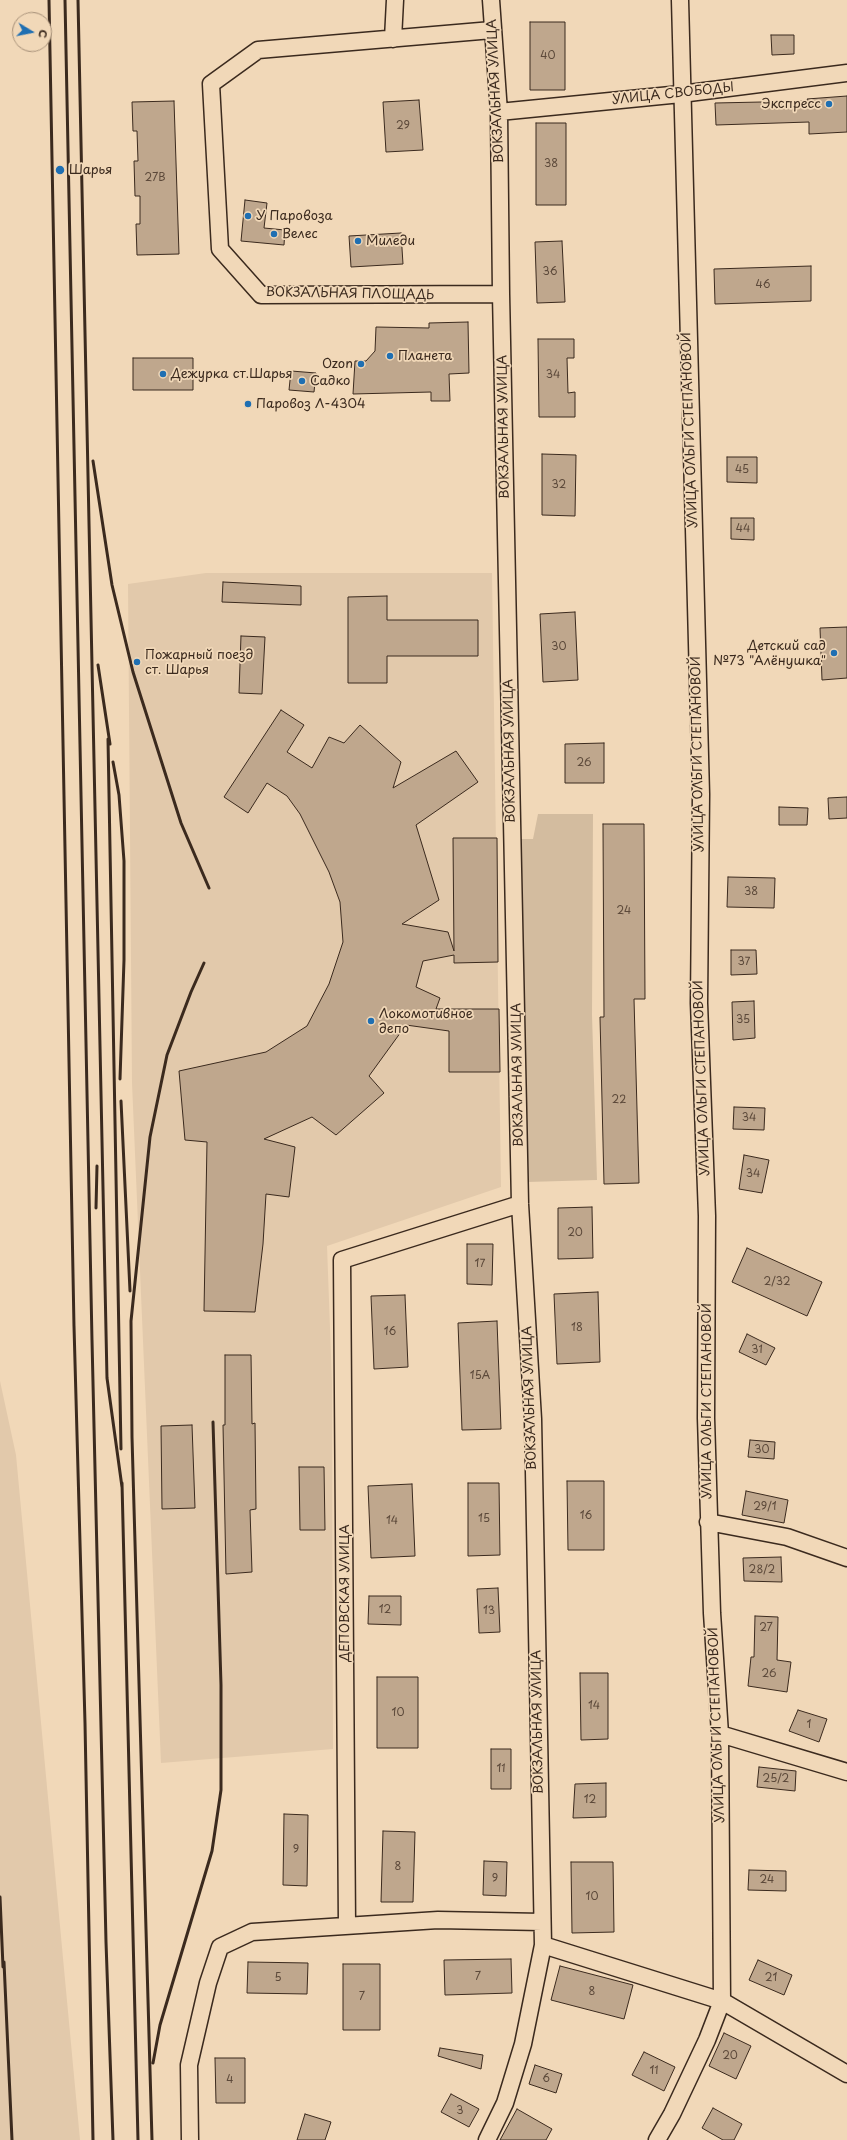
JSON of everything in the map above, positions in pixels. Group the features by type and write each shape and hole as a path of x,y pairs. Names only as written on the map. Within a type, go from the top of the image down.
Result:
{"street":[{"path":"393,39 394,0"},
{"name":"ВОКЗАЛЬНАЯ УЛИЦА","path":"487,2140 505,2103 523,2044 543,1945 533,1419 520,1204 501,294 499,112 491,0"},
{"name":"УЛИЦА ОЛЬГИ СТЕПАНОВОЙ","path":"657,2140 672,2114 722,2001 720,1734 708,1522 706,1418 706,1216 699,1003 700,794 681,94 680,0"},
{"name":"ВОКЗАЛЬНАЯ ПЛОЩАДЬ","path":"492,30 258,50 211,84 220,249 261,295 501,294"},
{"name":"УЛИЦА СВОБОДЫ","path":"499,112 681,94 847,73"},
{"name":"ДЕПОВСКАЯ УЛИЦА","path":"347,1925 342,1260 520,1204"},
{"path":"708,1522 787,1537 847,1558"},
{"path":"720,1734 847,1772"},
{"path":"190,2140 189,2065 208,1983 220,1947 252,1932 438,1920 542,1922"},
{"path":"543,1945 722,2001 847,2074"}],"shaded area":[{"path":"206,573 492,573 501,1187 327,1246 332,1383 333,1749 161,1763 132,1083 128,584"},
{"path":"538,814 593,814 592,1015 597,1180 527,1182 520,839 533,839"},
{"path":"0,1381 16,1455 80,2140 0,2140"}],"building":[{"path":"530,22 565,22 565,90 530,90"},
{"path":"771,35 794,35 794,54 772,55"},
{"path":"847,96 847,132 809,134 809,122 716,125 715,103 808,101 807,99"},
{"path":"419,100 423,150 386,152 383,102"},
{"name":"Шарья","path":"174,101 179,254 137,255 136,224 140,224 140,196 135,196 134,161 138,161 137,131 133,131 132,102"},
{"path":"536,123 566,123 566,205 536,205"},
{"path":"245,200 267,203 264,228 285,230 284,245 241,241"},
{"path":"401,233 403,264 351,267 349,236"},
{"path":"562,241 565,302 537,303 535,242"},
{"path":"811,266 811,301 715,304 714,269"},
{"path":"468,322 469,373 449,374 450,401 431,401 431,392 353,394 355,361 366,361 375,351 376,327 429,328 429,323"},
{"path":"538,339 574,339 574,358 567,358 568,393 575,392 575,417 539,417"},
{"name":"Дежурка ст.Шарья","path":"133,358 193,358 193,390 133,390"},
{"name":"Садко","path":"291,371 316,373 314,392 289,390"},
{"path":"542,454 576,455 575,516 542,515"},
{"path":"727,457 757,457 757,483 727,482"},
{"path":"731,518 754,518 754,540 731,539"},
{"path":"223,582 301,586 301,605 222,602"},
{"path":"387,596 387,620 478,620 478,656 387,656 387,683 348,683 348,597"},
{"path":"575,612 578,680 543,682 540,614"},
{"name":"Детский сад №73 \"Алёнушка\"","path":"847,627 847,678 822,680 820,628"},
{"path":"241,636 265,637 262,694 239,693"},
{"name":"Локомотивное депо","path":"281,710 304,725 287,752 312,768 329,737 344,743 360,725 401,762 393,788 456,751 478,782 416,825 439,900 402,924 448,932 454,951 453,838 497,838 498,962 454,963 454,955 423,961 416,987 440,998 436,1009 499,1009 500,1072 449,1072 449,1031 406,1025 369,1076 384,1093 336,1135 312,1117 264,1139 295,1147 289,1197 266,1194 263,1244 255,1312 204,1311 207,1142 185,1140 179,1071 266,1052 307,1026 329,984 343,942 340,902 329,872 300,814 287,796 267,783 248,813 224,797"},
{"path":"604,743 604,783 565,783 565,744"},
{"path":"847,797 847,818 829,819 828,798"},
{"path":"779,807 808,808 807,825 779,825"},
{"path":"603,824 644,824 645,999 634,999 639,1183 604,1184 600,1017 604,1017"},
{"path":"728,877 775,878 774,908 727,907"},
{"path":"731,950 756,950 757,974 731,975"},
{"path":"754,1001 755,1038 733,1040 732,1002"},
{"path":"734,1107 765,1108 764,1130 733,1129"},
{"path":"744,1155 769,1160 762,1193 739,1189"},
{"path":"592,1207 593,1258 558,1259 558,1208"},
{"path":"467,1244 493,1244 492,1285 467,1284"},
{"path":"747,1248 822,1282 807,1316 732,1282"},
{"path":"598,1292 600,1362 557,1364 554,1294"},
{"path":"405,1295 408,1367 374,1369 371,1296"},
{"path":"497,1321 501,1429 462,1430 458,1323"},
{"path":"747,1334 775,1348 766,1365 739,1352"},
{"path":"225,1355 251,1355 252,1424 255,1423 256,1509 250,1510 252,1572 226,1574 223,1425 225,1425"},
{"path":"192,1425 195,1508 162,1509 161,1426"},
{"path":"750,1440 775,1442 774,1459 748,1457"},
{"path":"299,1467 324,1467 325,1530 300,1530"},
{"path":"567,1481 604,1481 604,1550 568,1550"},
{"path":"468,1483 499,1483 500,1555 468,1556"},
{"path":"412,1484 415,1556 371,1558 368,1486"},
{"path":"746,1491 788,1500 784,1523 742,1515"},
{"path":"781,1557 782,1582 744,1581 743,1558"},
{"path":"498,1588 500,1632 479,1633 477,1589"},
{"path":"369,1596 401,1596 401,1625 368,1624"},
{"path":"755,1616 778,1617 777,1660 791,1662 787,1692 748,1686 751,1657 754,1657"},
{"path":"580,1673 608,1673 608,1739 581,1740"},
{"path":"377,1677 418,1677 418,1748 377,1748"},
{"path":"798,1710 827,1719 819,1742 789,1731"},
{"path":"491,1749 511,1749 511,1789 491,1789"},
{"path":"759,1767 796,1771 795,1791 757,1787"},
{"path":"606,1783 606,1817 573,1818 575,1784"},
{"path":"284,1814 308,1815 307,1886 283,1885"},
{"path":"383,1831 415,1832 413,1902 381,1902"},
{"path":"484,1861 507,1862 506,1896 483,1895"},
{"path":"571,1862 613,1862 614,1932 572,1933"},
{"path":"749,1870 786,1871 786,1891 748,1890"},
{"path":"511,1959 512,1993 445,1995 444,1960"},
{"path":"758,1960 792,1975 784,1995 749,1980"},
{"path":"248,1962 308,1963 307,1994 247,1993"},
{"path":"343,1964 380,1964 380,2030 343,2030"},
{"path":"560,1966 633,1985 624,2019 551,2000"},
{"path":"724,2033 751,2046 736,2079 709,2066"},
{"path":"440,2048 483,2055 481,2069 438,2056"},
{"path":"644,2052 675,2067 664,2091 632,2075"},
{"path":"215,2058 245,2058 245,2103 216,2103"},
{"path":"535,2065 562,2074 556,2093 529,2084"},
{"path":"451,2094 479,2109 469,2127 441,2112"},
{"path":"713,2108 742,2124 734,2140 723,2140 702,2128"},
{"path":"517,2109 552,2129 546,2140 500,2140"},
{"path":"305,2114 331,2122 325,2140 297,2140"}],"railway":[{"path":"49,0 74,1326 85,1723 93,2140"},
{"path":"65,0 92,1340 106,1942 113,2140"},
{"path":"78,0 107,1378 122,1487"},
{"path":"93,461 112,585 133,672 181,823 209,888"},
{"path":"98,665 110,744"},
{"path":"108,739 121,1449"},
{"path":"113,762 119,795 124,861 124,960 120,1079"},
{"path":"152,2140 132,1437 131,1321 150,1137 167,1055 191,992 204,963"},
{"path":"121,1101 130,1291"},
{"path":"96,1208 97,1166"},
{"path":"153,2063 160,2025 212,1851 221,1790 221,1685 213,1422"},
{"path":"122,1483 138,2140"},
{"path":"0,1897 3,1967"},
{"path":"4,1962 12,2140"}],"place":[{"name":"Экспресс","path":"829,104"},
{"name":"Шарья","path":"60,170"},
{"name":"У Паровоза","path":"248,216"},
{"name":"Велес","path":"274,234"},
{"name":"Миледи","path":"358,241"},
{"name":"Планета","path":"390,356"},
{"name":"Ozon","path":"361,364"},
{"name":"Дежурка ст.Шарья","path":"163,374"},
{"name":"Садко","path":"302,381"},
{"name":"Паровоз Л-4304","path":"248,404"},
{"name":"Детский сад №73 \"Алёнушка\"","path":"834,653"},
{"name":"Пожарный поезд ст. Шарья","path":"137,662"},
{"name":"Локомотивное депо","path":"371,1021"}]}
